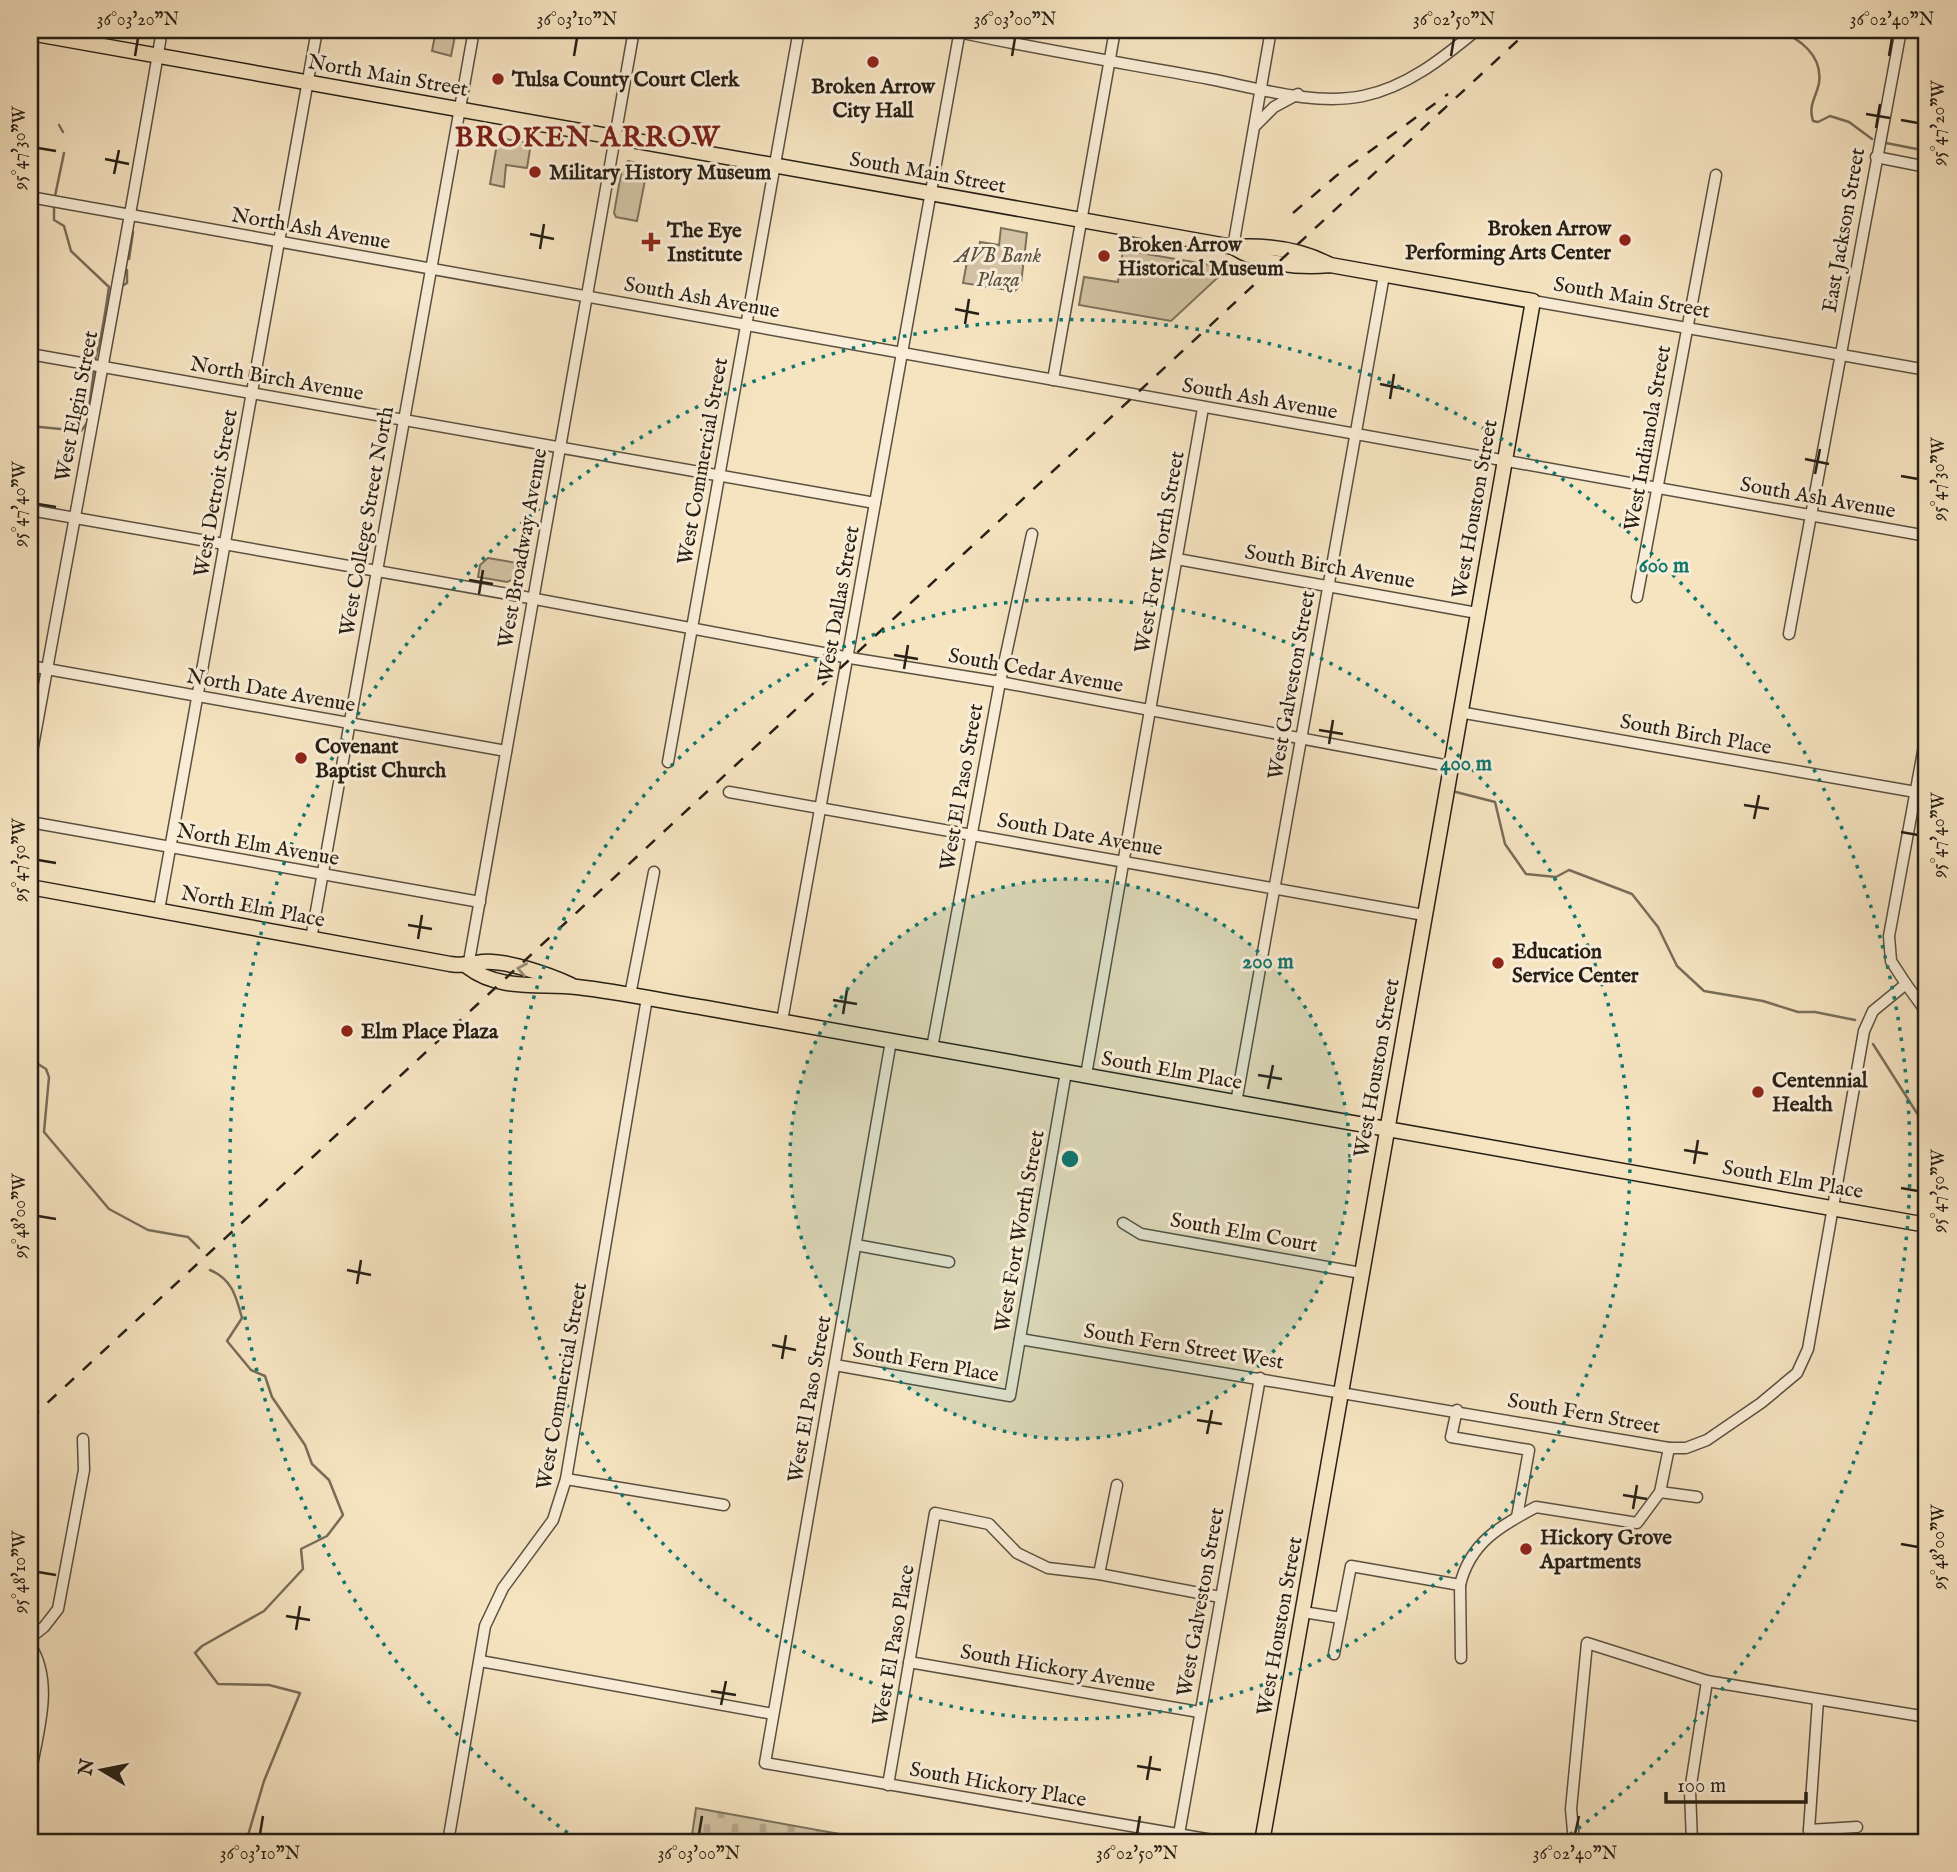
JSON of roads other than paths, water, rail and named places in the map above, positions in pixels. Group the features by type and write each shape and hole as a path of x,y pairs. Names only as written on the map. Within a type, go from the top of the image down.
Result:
{"main road":[{"name":"North Main Street","path":"30,33 615,137"},
{"name":"South Main Street","path":"615,137 1233,247 1262,246 1311,254 1330,265 1533,301"},
{"name":"West Houston Street","path":"1262,1842 1533,301"},
{"name":"North Elm Place","path":"30,887 468,967"},
{"name":"South Elm Place","path":"468,967 481,978 500,982 536,987 575,987 630,995 1927,1225"}],"street":[{"name":"West Elgin Street","path":"30,763 74,517 97,366 162,30"},
{"name":"West Detroit Street","path":"159,910 317,30"},
{"name":"West College Street North","path":"311,939 474,30"},
{"name":"West Broadway Avenue","path":"468,967 634,30"},
{"name":"West Commercial Street","path":"668,762 799,30"},
{"path":"1052,380 1115,30"},
{"path":"1233,247 1271,30"},
{"path":"956,31 1261,89 1339,98 1378,92 1419,73 1476,30"},
{"name":"East Jackson Street","path":"1789,634 1901,30"},
{"name":"West Dallas Street","path":"782,1021 930,194 956,31"},
{"path":"1254,127 1274,107 1298,94"},
{"path":"1876,157 1927,167"},
{"name":"West Indianola Street","path":"1637,597 1716,175"},
{"name":"North Ash Avenue","path":"30,197 586,296"},
{"name":"West Galveston Street","path":"1236,1102 1384,275"},
{"name":"South Ash Avenue","path":"586,296 1927,536"},
{"name":"South Main Street","path":"1533,301 1927,370"},
{"name":"North Birch Avenue","path":"30,354 560,447"},
{"name":"West Fort Worth Street","path":"1086,1075 1203,408"},
{"path":"560,447 875,503"},
{"name":"South Cedar Avenue","path":"30,510 1000,682 1450,766"},
{"name":"West El Paso Street","path":"932,1048 1000,682 1032,534"},
{"name":"South Birch Avenue","path":"1177,559 1477,613"},
{"name":"North Date Avenue","path":"30,666 506,751"},
{"name":"South Birch Place","path":"1459,712 1922,793"},
{"path":"1927,730 1922,793 1889,944 1894,968 1927,1013"},
{"name":"South Date Avenue","path":"729,792 1424,915"},
{"name":"North Elm Avenue","path":"30,822 480,902"},
{"path":"630,995 654,873"},
{"path":"1832,1208 1867,1023 1883,1001 1906,984"},
{"name":"West Commercial Street","path":"448,1842 485,1626 493,1606 553,1520 566,1479 648,999"},
{"name":"West El Paso Street","path":"765,1763 891,1041"},
{"name":"West Fort Worth Street","path":"1010,1396 1066,1072"},
{"name":"South Fern Street","path":"1342,1391 1669,1448 1686,1448 1707,1440 1797,1373 1808,1349 1832,1208"},
{"name":"South Elm Court","path":"1123,1223 1142,1234 1361,1273"},
{"path":"856,1245 949,1262"},
{"name":"South Fern Street West","path":"1020,1339 1342,1391"},
{"name":"South Fern Place","path":"835,1365 1010,1396"},
{"name":"West Galveston Street","path":"1179,1834 1260,1378"},
{"path":"1457,1410 1451,1437 1528,1450 1517,1517"},
{"path":"30,1638 44,1627 58,1609 84,1470 83,1439"},
{"path":"1461,1658 1460,1585 1464,1568 1478,1545 1536,1507 1637,1523 1660,1492 1669,1448"},
{"path":"566,1479 724,1505"},
{"path":"1117,1485 1099,1574 1220,1597"},
{"path":"1660,1492 1697,1497"},
{"name":"West El Paso Place","path":"888,1785 935,1513 989,1524 1017,1553 1048,1568 1099,1574"},
{"path":"1334,1654 1351,1566 1460,1585"},
{"path":"1303,1612 1341,1618"},
{"path":"1574,1842 1570,1809 1587,1643 1707,1681 1927,1717"},
{"path":"30,1645 40,1666 43,1688 30,1776"},
{"path":"480,1661 773,1714"},
{"name":"South Hickory Avenue","path":"909,1662 1199,1712"},
{"path":"1692,1842 1690,1791 1707,1681"},
{"path":"1811,1842 1809,1830 1818,1700"},
{"name":"South Hickory Place","path":"765,1763 1224,1842"},
{"path":"1809,1830 1857,1827"}],"waterway":[{"path":"1777,30 1801,43 1817,64 1819,83 1812,106 1813,121 1818,122 1830,116 1849,122 1872,139"},
{"path":"59,125 63,132"},
{"path":"1886,143 1927,151"},
{"path":"55,196 64,153"},
{"path":"54,206 54,220 64,226 71,251 109,287 94,363"},
{"path":"129,259 133,232"},
{"path":"122,286 127,283 127,270"},
{"path":"30,426 81,431 87,423 94,370"},
{"path":"1456,792 1495,802 1505,844 1526,874 1556,877 1569,870 1632,894 1658,927 1677,966 1704,991 1763,1001 1798,1012 1815,1012 1855,1020"},
{"path":"1873,1044 1927,1129"},
{"path":"30,1059 46,1069 49,1077 44,1132 109,1209 148,1230 188,1237 199,1248"},
{"path":"210,1270 228,1283 242,1318 227,1341 251,1370 265,1376 272,1397 305,1445 312,1464 329,1480 343,1515 327,1536 301,1549 303,1569 264,1611 202,1646 195,1653 218,1684 269,1685 300,1693 264,1781 246,1842"}],"railway":[{"path":"30,1419 1529,30"},
{"path":"1293,213 1336,176 1448,94"}],"place":[{"name":"Broken Arrow City Hall","path":"873,62"},
{"name":"Tulsa County Court Clerk","path":"498,79"},
{"name":"Military History Museum","path":"535,172"},
{"name":"Broken Arrow Performing Arts Center","path":"1625,240"},
{"name":"The Eye Institute","path":"651,242"},
{"name":"Broken Arrow Historical Museum","path":"1104,256"},
{"name":"Covenant Baptist Church","path":"301,758"},
{"name":"Education Service Center","path":"1498,963"},
{"name":"Elm Place Plaza","path":"347,1031"},
{"name":"Centennial Health","path":"1758,1092"},
{"name":"Hickory Grove Apartments","path":"1526,1549"}],"district":[{"name":"BROKEN ARROW","path":"588,136"}],"park label":[{"name":"AVB Bank Plaza","path":"998,267"}]}
